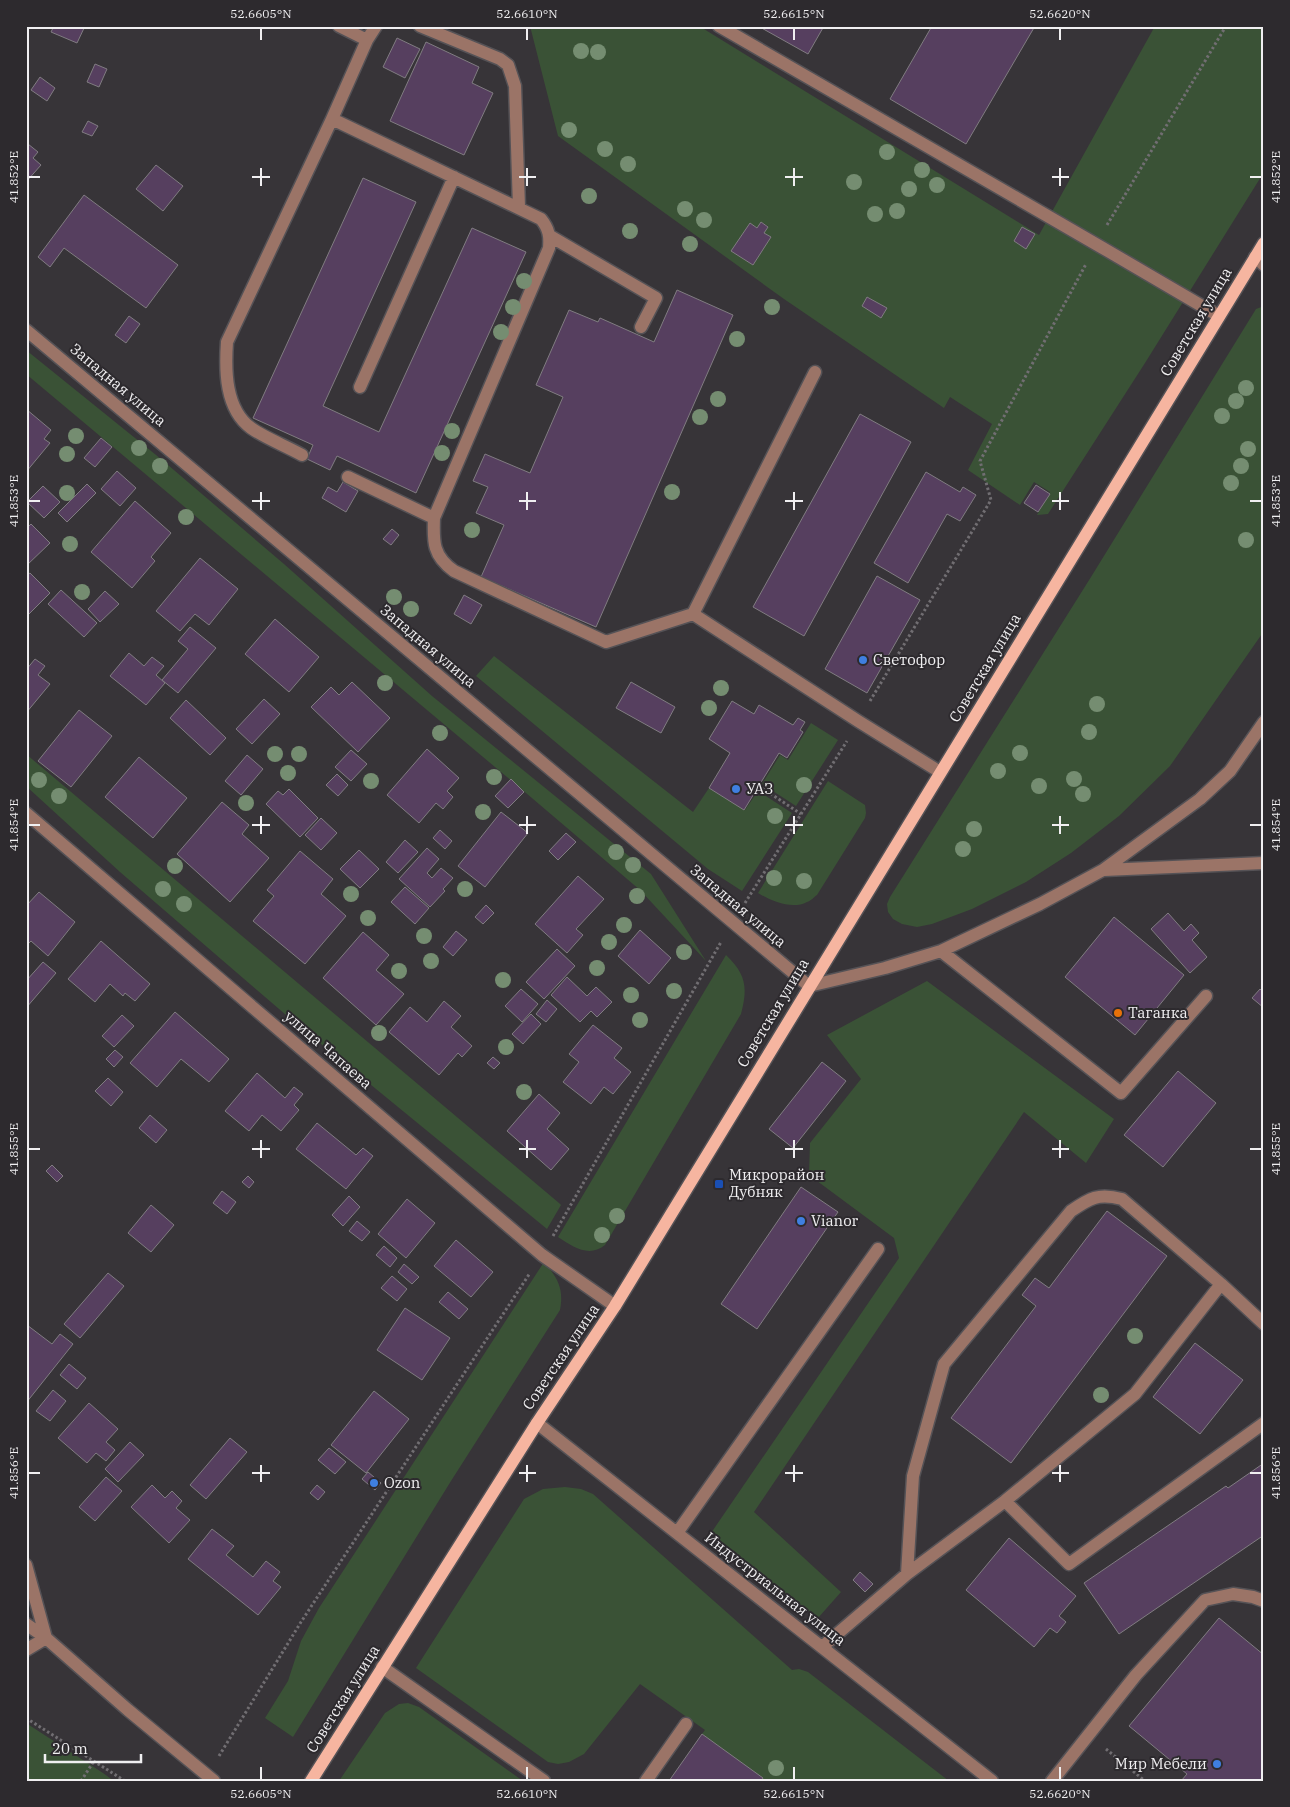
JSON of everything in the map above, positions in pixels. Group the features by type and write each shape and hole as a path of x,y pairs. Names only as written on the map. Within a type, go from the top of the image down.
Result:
{"main road":[{"name":"Советская улица","path":"311,1781 537,1423 615,1306 1219,316 1259,261 1264,243"}],"street":[{"path":"339,26 367,40"},
{"path":"302,455 251,428 235,409 227,375 227,342 367,40 376,26"},
{"path":"420,26 500,59 508,65 514,86 519,208"},
{"path":"719,26 1219,316"},
{"path":"332,119 519,208 541,219 548,227 550,236 549,248 434,518 433,535 437,554 444,564 454,571 606,642 692,614 815,372"},
{"path":"360,387 454,177"},
{"path":"550,236 656,298 641,327"},
{"name":"Западная улица","path":"26,330 809,986"},
{"path":"348,477 434,518"},
{"path":"692,614 940,772"},
{"path":"809,986 885,968 941,951 1040,904 1104,870 1200,798 1230,771 1264,722"},
{"name":"улица Чапаева","path":"26,813 542,1255 615,1306"},
{"path":"1104,870 1264,863"},
{"path":"941,951 1120,1093 1206,996"},
{"path":"907,1574 913,1476 944,1364 1071,1211 1085,1202 1106,1195 1122,1199 1221,1284 1264,1324"},
{"path":"676,1533 878,1249"},
{"path":"822,1647 907,1574 1005,1501 1135,1394 1221,1284"},
{"name":"Индустриальная улица","path":"537,1423 989,1780"},
{"path":"1005,1501 1069,1564 1264,1423"},
{"path":"26,1565 46,1638"},
{"path":"1052,1781 1136,1675 1205,1600 1233,1594 1264,1601"},
{"path":"26,1624 46,1638 128,1710 210,1778"},
{"path":"26,1650 46,1638"},
{"path":"382,1667 544,1781"},
{"path":"646,1781 686,1724"}],"path":[{"path":"882,682 991,500"},
{"path":"210,1778 301,1622 542,1255 732,923 842,749"},
{"path":"762,788 801,814"},
{"path":"26,1718 125,1781"},
{"path":"1088,1734 1145,1781"},
{"path":"81,1781 94,1761"}],"green space":[{"path":"530,26 699,26 1039,235 1155,26 1264,26 1264,172 1048,514 1037,515 1050,492 1034,482 1020,505 968,470 992,424 950,397 944,408 784,299 558,136","holes":["761,222 768,226 764,233 771,237 753,265 732,251 749,224 757,228","1022,227 1026,248 1014,241","868,297 886,308 881,317 862,306"]},
{"path":"1264,306 1264,631 1170,766 1119,816 1071,853 1026,882 972,909 932,924 917,927 902,924 893,919 888,912 887,904 890,897 1091,577 1256,309"},
{"path":"26,350 161,459 284,564 432,696 651,874 706,961 640,890 26,374"},
{"path":"494,656 693,812 709,788 745,810 758,791 792,813 742,891 708,869 476,676"},
{"path":"811,723 838,740 796,806 762,784 780,755 788,760"},
{"path":"26,754 559,1203 561,1205 547,1229 293,1021 120,872 26,786"},
{"path":"828,781 865,805 866,813 865,818 817,895 801,904 788,905 758,893"},
{"path":"726,955 738,969 744,982 745,989 741,1014 605,1245 593,1251 587,1251 569,1244 558,1237"},
{"path":"927,981 1114,1119 1086,1163 1024,1112 754,1512 841,1592 818,1618 709,1536 899,1258 894,1238 809,1175 810,1143 861,1079 827,1035"},
{"path":"544,1262 559,1284 561,1296 560,1310 451,1481 293,1737 265,1718 288,1681 301,1641 319,1608"},
{"path":"565,1487 581,1489 593,1494 792,1670 799,1669 808,1672 949,1781 765,1781 702,1734 705,1730 640,1684 584,1754 569,1762 558,1764 548,1762 416,1668 524,1499 543,1489"},
{"path":"408,1703 419,1707 523,1781 339,1781 385,1713 399,1704"},
{"path":"26,1723 103,1773 114,1781 26,1781"}],"building":[{"path":"54,26 85,26 77,43 51,32"},
{"path":"758,26 824,26 808,54"},
{"path":"932,26 1035,26 966,144 890,99"},
{"path":"397,38 420,49 405,78 383,67"},
{"path":"426,42 479,67 472,83 493,93 464,155 390,121"},
{"path":"95,64 107,69 99,87 87,82"},
{"path":"40,77 55,88 47,101 31,90"},
{"path":"88,121 98,126 92,136 82,132"},
{"path":"28,144 38,152 33,158 41,165 26,182 26,147"},
{"path":"156,165 183,186 163,211 136,189"},
{"path":"363,178 416,202 323,406 379,432 472,228 526,252 416,493 337,456 330,470 307,459 313,445 253,418"},
{"path":"84,195 178,265 146,308 64,248 50,267 38,257"},
{"path":"761,222 768,227 764,233 771,237 753,265 731,251 750,223 757,228"},
{"path":"1022,227 1035,234 1026,249 1014,241"},
{"path":"677,290 733,315 596,627 481,577 504,525 476,513 488,487 473,481 485,454 530,473 563,397 536,385 569,310 598,322 600,318 654,342"},
{"path":"867,297 887,308 881,318 862,306"},
{"path":"129,316 140,324 126,343 115,335"},
{"path":"26,409 51,430 44,439 50,443 26,472"},
{"path":"860,414 911,442 804,636 753,607"},
{"path":"101,438 112,447 95,467 84,458"},
{"path":"117,471 136,488 120,506 101,489"},
{"path":"926,472 960,492 963,487 976,495 960,521 947,514 908,583 874,563"},
{"path":"343,482 358,491 346,512 322,498 328,487 337,492"},
{"path":"87,484 96,493 67,522 58,513"},
{"path":"1036,485 1050,494 1038,512 1024,503"},
{"path":"43,486 60,502 44,518 27,502"},
{"path":"135,501 171,533 151,557 155,561 132,588 91,552"},
{"path":"31,524 50,543 26,566 26,529"},
{"path":"392,529 399,535 391,545 383,539"},
{"path":"200,558 238,589 209,625 195,614 180,631 156,611"},
{"path":"30,573 50,593 26,617 26,576"},
{"path":"877,576 920,600 867,693 825,669"},
{"path":"61,590 97,623 84,637 48,604"},
{"path":"105,591 119,604 100,622 88,609"},
{"path":"464,595 482,605 471,624 454,614"},
{"path":"275,619 319,657 289,692 245,654"},
{"path":"190,627 216,648 178,693 162,680 188,649 178,641"},
{"path":"129,653 144,666 152,657 164,666 156,675 165,683 146,705 110,676"},
{"path":"35,659 45,666 38,675 50,684 26,713 26,670"},
{"path":"352,682 390,718 358,752 311,707 331,687 339,695"},
{"path":"631,682 675,707 661,733 616,708"},
{"path":"264,699 280,714 252,744 236,729"},
{"path":"186,700 226,738 210,755 170,718"},
{"path":"732,701 754,714 759,705 793,725 798,718 805,722 800,730 803,732 787,758 779,753 744,810 709,788 730,753 709,739"},
{"path":"79,710 112,736 71,787 38,761"},
{"path":"427,749 459,778 447,791 453,797 443,809 436,803 419,823 387,795"},
{"path":"351,750 367,764 351,781 335,767"},
{"path":"247,755 263,769 241,795 225,781"},
{"path":"139,757 187,798 153,838 105,797"},
{"path":"337,774 348,785 338,796 326,785"},
{"path":"511,779 524,792 508,808 495,796"},
{"path":"289,789 318,818 300,837 266,804 278,791 283,795"},
{"path":"222,802 249,825 242,834 269,858 230,902 177,854"},
{"path":"501,812 528,833 485,887 458,866"},
{"path":"321,818 337,833 321,850 305,835"},
{"path":"440,830 452,841 445,849 433,838"},
{"path":"566,833 576,842 558,860 549,851"},
{"path":"405,840 418,852 398,873 386,862"},
{"path":"427,848 439,859 427,873 432,878 441,868 453,878 443,889 445,891 430,907 399,879"},
{"path":"359,850 379,869 360,888 340,869"},
{"path":"300,851 333,879 321,894 346,916 305,964 253,921 274,896 267,890"},
{"path":"578,876 604,899 576,929 583,935 567,953 535,924"},
{"path":"405,887 429,908 415,924 391,902"},
{"path":"39,892 75,922 48,956 31,941 26,946 26,906"},
{"path":"486,905 494,913 483,924 475,917"},
{"path":"1168,913 1184,931 1191,924 1199,933 1192,940 1207,957 1190,973 1151,929"},
{"path":"1114,917 1184,975 1135,1035 1065,977"},
{"path":"640,930 671,958 649,984 618,956"},
{"path":"456,931 467,940 453,956 443,947"},
{"path":"363,932 389,955 376,970 404,994 376,1025 323,978"},
{"path":"101,941 150,984 135,1001 125,993 123,996 110,984 95,1002 68,979"},
{"path":"557,949 575,966 544,999 526,982"},
{"path":"43,962 56,973 26,1008 26,981"},
{"path":"567,977 587,996 596,987 612,1002 597,1017 591,1011 580,1022 551,995"},
{"path":"521,989 538,1004 522,1022 505,1006"},
{"path":"1260,989 1264,993 1264,1008 1252,998"},
{"path":"547,1000 557,1009 546,1022 536,1014"},
{"path":"444,1001 461,1016 451,1027 472,1046 462,1057 458,1053 439,1075 389,1032 410,1007 427,1022"},
{"path":"175,1012 229,1059 209,1082 181,1059 157,1087 130,1063"},
{"path":"531,1014 541,1024 523,1044 512,1034"},
{"path":"122,1015 134,1026 114,1047 102,1036"},
{"path":"593,1025 622,1048 614,1058 631,1072 613,1094 604,1087 591,1104 563,1082 579,1062 569,1054"},
{"path":"115,1050 123,1057 114,1067 106,1059"},
{"path":"493,1057 500,1063 494,1069 487,1063"},
{"path":"822,1062 846,1081 793,1148 769,1129"},
{"path":"1178,1071 1216,1103 1163,1167 1124,1135"},
{"path":"257,1073 285,1098 294,1087 303,1094 294,1105 299,1110 281,1131 262,1115 249,1131 225,1111"},
{"path":"108,1078 123,1092 111,1106 95,1091"},
{"path":"539,1094 560,1113 547,1129 569,1149 551,1170 507,1131"},
{"path":"150,1115 167,1130 156,1143 139,1128"},
{"path":"317,1123 356,1155 363,1148 373,1156 346,1189 296,1149"},
{"path":"52,1165 63,1176 57,1182 46,1171"},
{"path":"248,1176 254,1182 249,1188 242,1182"},
{"path":"801,1187 838,1212 757,1329 721,1304"},
{"path":"222,1191 236,1202 227,1214 213,1203"},
{"path":"349,1196 360,1207 343,1226 332,1215"},
{"path":"407,1199 435,1223 406,1258 378,1234"},
{"path":"151,1205 174,1225 151,1252 128,1233"},
{"path":"1107,1211 1167,1256 1011,1463 951,1418 1036,1306 1022,1295 1035,1278 1049,1288"},
{"path":"357,1221 370,1232 362,1241 349,1231"},
{"path":"456,1240 493,1272 471,1297 434,1266"},
{"path":"384,1246 397,1258 390,1267 376,1255"},
{"path":"404,1264 419,1277 412,1284 398,1272"},
{"path":"108,1273 124,1286 80,1338 64,1324"},
{"path":"392,1276 407,1289 397,1301 381,1288"},
{"path":"448,1292 468,1309 459,1319 439,1302"},
{"path":"405,1308 450,1338 422,1380 377,1350"},
{"path":"27,1325 52,1344 60,1334 73,1344 26,1403"},
{"path":"1195,1343 1243,1380 1200,1434 1153,1397"},
{"path":"69,1364 86,1378 77,1389 60,1375"},
{"path":"53,1390 66,1401 50,1421 36,1411"},
{"path":"374,1391 409,1419 366,1473 331,1445"},
{"path":"89,1403 118,1429 106,1442 115,1450 106,1461 96,1453 87,1463 58,1438"},
{"path":"230,1438 247,1452 206,1499 190,1485"},
{"path":"130,1442 144,1455 118,1482 105,1469"},
{"path":"329,1448 346,1462 335,1474 318,1460"},
{"path":"1264,1463 1264,1535 1119,1634 1084,1583 1226,1486 1228,1488"},
{"path":"368,1472 381,1483 375,1490 362,1479"},
{"path":"106,1477 122,1491 95,1521 79,1507"},
{"path":"152,1485 165,1498 172,1491 182,1501 176,1508 190,1520 169,1543 131,1507"},
{"path":"317,1485 325,1492 318,1500 310,1493"},
{"path":"212,1529 234,1546 226,1555 253,1577 266,1561 280,1572 273,1581 281,1587 258,1615 188,1559"},
{"path":"1009,1538 1076,1596 1059,1616 1066,1622 1057,1633 1050,1628 1034,1647 966,1590"},
{"path":"860,1572 873,1584 865,1592 853,1580"},
{"path":"1219,1618 1264,1655 1264,1781 1181,1781 1187,1774 1129,1726"},
{"path":"702,1734 763,1778 761,1781 669,1781"}],"place":[{"name":"Светофор","path":"863,660"},
{"name":"УАЗ","path":"736,789"},
{"name":"Таганка","path":"1118,1013"},
{"name":"Микрорайон Дубняк","path":"719,1184"},
{"name":"Vianor","path":"801,1221"},
{"name":"Ozon","path":"374,1483"},
{"name":"Мир Мебели","path":"1217,1764"}]}
